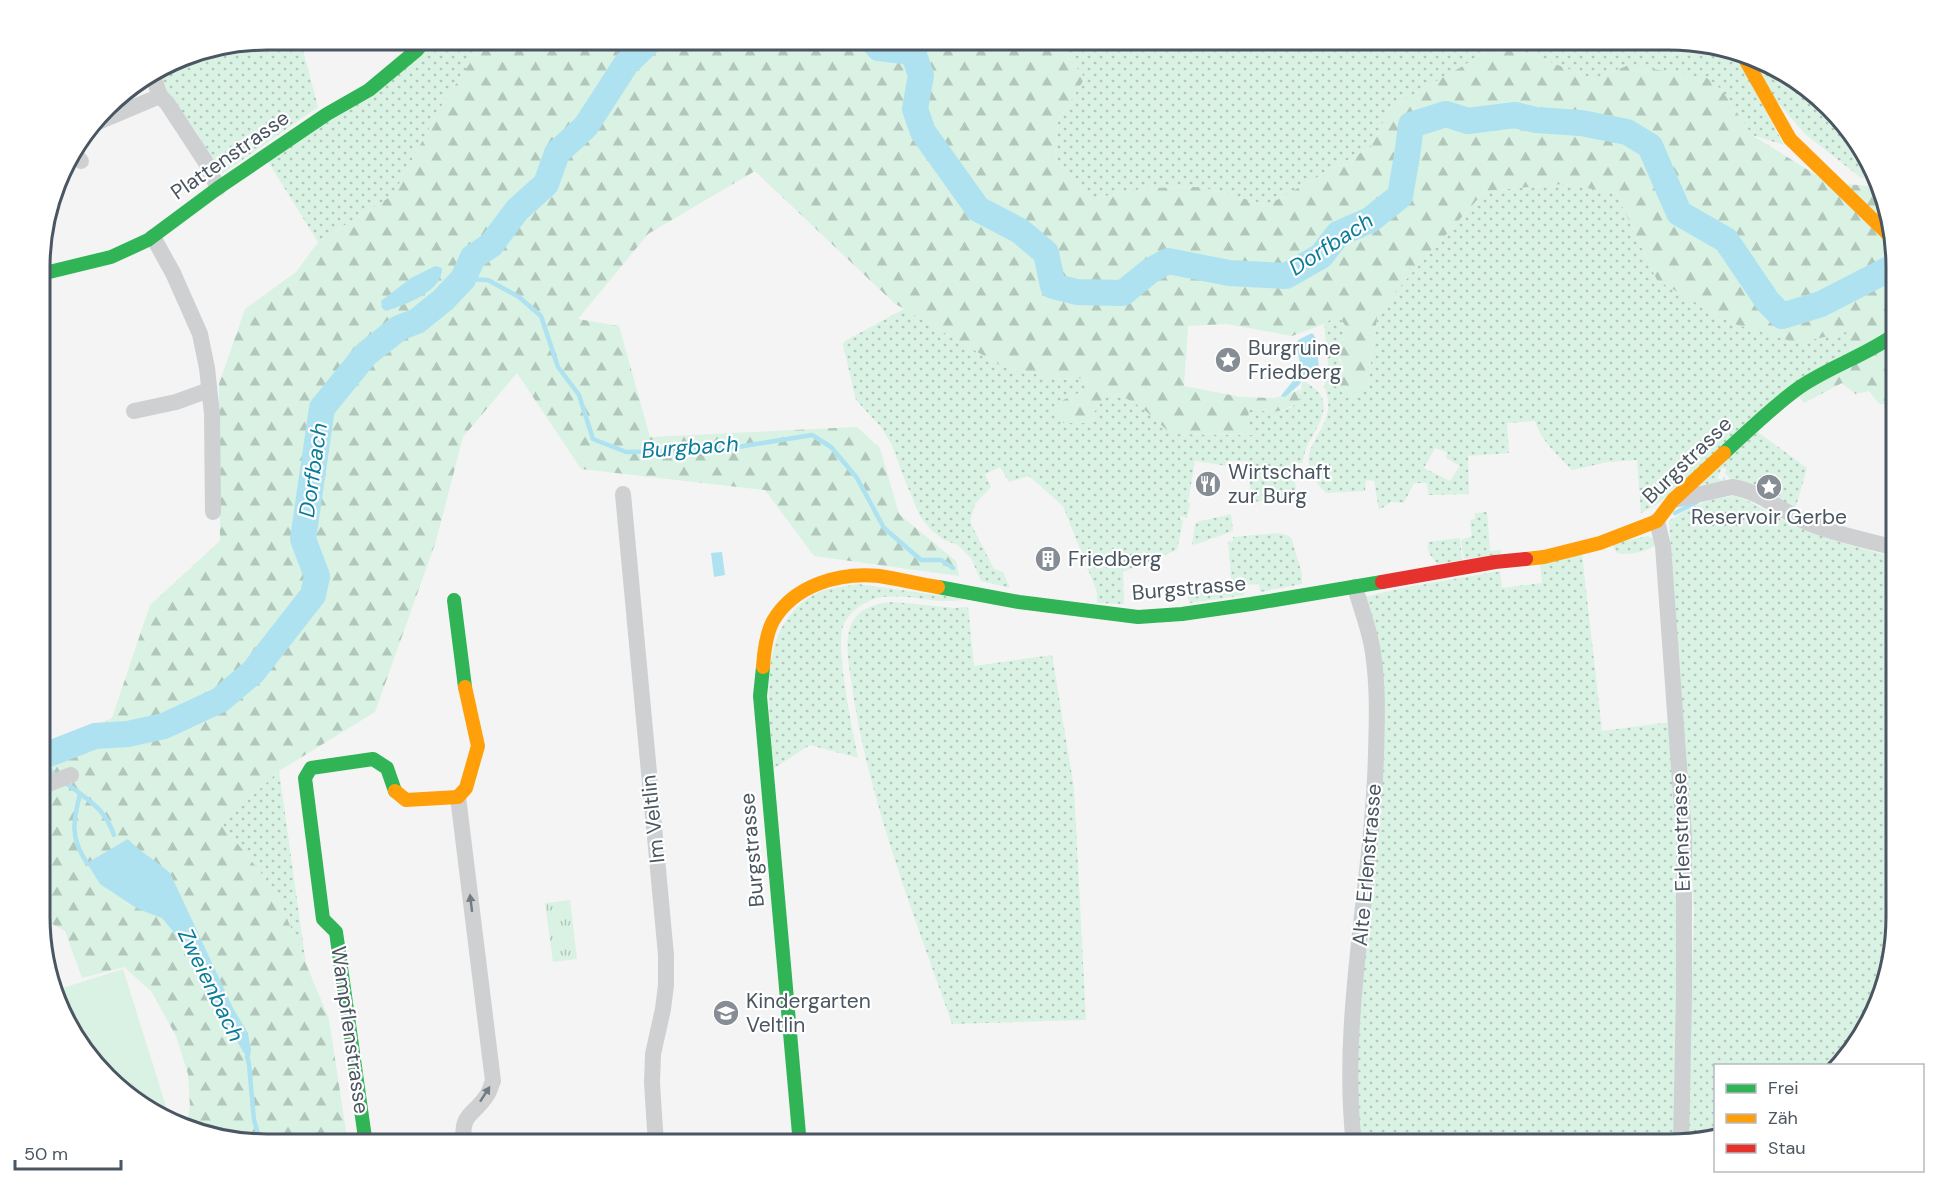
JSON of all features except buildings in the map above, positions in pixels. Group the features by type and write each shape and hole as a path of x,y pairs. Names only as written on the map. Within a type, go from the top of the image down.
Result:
{"street":[{"name":"Plattenstrasse","path":"50,271 111,257 153,237 218,188 327,114 369,90 417,50"},
{"path":"1748,64 1790,139 1883,229"},
{"path":"155,81 160,96 205,161 218,188"},
{"path":"108,118 160,96"},
{"path":"153,237 173,273 200,334 212,414 213,512"},
{"name":"Burgstrasse","path":"799,1135 760,696 765,647 772,623 795,597 818,584 847,577 877,576 1019,602 1138,617 1182,614 1495,562 1570,552 1657,521 1673,500 1752,427 1800,387 1824,372 1886,341"},
{"path":"134,411 176,402 209,390"},
{"path":"1673,500 1732,487 1741,489 1812,525 1886,545"},
{"name":"Im Veltlin","path":"623,494 666,955 663,1009 653,1054 652,1083 655,1135"},
{"name":"Erlenstrasse","path":"1657,521 1663,546 1684,836 1681,1134"},
{"name":"Alte Erlenstrasse","path":"1353,1135 1351,1106 1353,1026 1374,812 1377,722 1373,653 1355,587"},
{"path":"454,600 465,689 478,746 466,788 458,797 493,1081 487,1094 467,1117 462,1130 463,1135"},
{"name":"Wampflenstrasse","path":"365,1135 336,932 323,919 305,778 311,768 373,759 387,768 396,793 406,800 458,797"},
{"path":"50,783 71,775"}],"green space":[{"path":"303,50 318,107 222,174 196,131 163,88 160,78 183,66 210,57 238,51"},
{"path":"420,50 479,50 442,105 393,195 318,242 267,160"},
{"path":"479,50 1061,50 1085,78 1058,121 1055,157 1090,199 1147,188 1200,187 1268,205 1371,147 1390,108 1487,52 1519,50 1594,79 1629,65 1707,78 1721,89 1752,135 1827,182 1871,186 1879,210 1886,252 1886,404 1879,404 1869,391 1855,394 1842,383 1804,403 1798,396 1847,351 1847,332 1797,343 1731,323 1657,280 1616,193 1563,184 1485,191 1378,311 1368,384 1356,396 1347,396 1341,392 1340,381 1344,368 1337,351 1340,341 1347,334 1345,325 1337,315 1324,324 1292,336 1227,324 1188,326 1184,386 1241,397 1275,398 1300,390 1300,399 1288,408 1276,412 1249,409 1248,422 1258,435 1172,434 1135,403 1106,394 1087,423 1063,423 1057,411 1061,401 1090,388 1084,378 1063,380 1003,367 894,303 755,171 648,234 578,319 619,326 650,437 857,427 880,448 899,514 956,561 959,576 814,556 765,490 581,469 517,373 463,437 436,541 375,712 279,771 222,824 276,892 329,1019 346,1135 238,1133 188,1120 190,1106 188,1074 176,1036 151,991 124,967 82,978 65,931 50,923 50,744 112,718 150,605 220,541 219,384 245,309 296,272 318,242 393,195 442,105"},
{"path":"1061,50 1506,50 1487,52 1390,108 1371,147 1268,205 1200,187 1147,188 1090,199 1055,157 1058,121 1085,78"},
{"path":"1519,50 1684,50 1739,61 1784,145 1752,135 1721,89 1629,65 1594,79"},
{"path":"1757,68 1802,94 1833,123 1850,146 1869,180 1860,177 1805,134 1772,96"},
{"path":"1563,184 1616,193 1657,280 1731,323 1847,331 1847,351 1656,505 1641,513 1637,460 1608,462 1572,470 1546,441 1535,421 1507,423 1509,453 1468,456 1469,494 1428,495 1427,483 1414,483 1404,503 1391,502 1379,510 1374,481 1366,480 1365,491 1326,493 1313,477 1309,463 1310,451 1327,416 1328,402 1324,386 1329,374 1324,324 1337,315 1345,325 1347,334 1340,341 1339,360 1344,368 1340,381 1368,384 1378,311 1485,191","holes":["1435,448 1447,452 1446,458 1460,466 1450,481 1424,468"]},
{"path":"904,309 1003,367 1063,380 1084,378 1090,388 1061,401 1087,423 1106,394 1135,403 1172,434 1257,435 1248,422 1249,409 1275,412 1288,409 1299,398 1302,382 1307,383 1320,394 1324,408 1302,463 1292,463 1297,497 1251,502 1248,461 1228,461 1228,466 1195,461 1188,502 1190,504 1187,518 1181,516 1180,519 1183,521 1177,550 1123,572 1124,604 1097,603 1097,592 1063,506 1029,476 1009,482 1000,467 985,474 991,487 975,504 970,522 994,569 1003,572 1010,588 981,581 971,558 958,545 944,540 931,530 920,516 892,445 881,427 856,400 843,345 845,341"},
{"path":"1755,430 1807,468 1794,513 1773,496 1772,490 1767,487 1762,490 1732,481 1723,467 1717,478 1721,480 1724,477 1729,483 1696,485"},
{"path":"1736,496 1806,530 1886,555 1886,932 1879,974 1870,1001 1850,1038 1833,1061 1830,1064 1714,1064 1714,1130 1687,1134 1694,910 1669,521 1685,511 1717,499"},
{"path":"1487,512 1490,551 1501,550 1501,554 1464,559 1461,540 1472,536 1470,520 1475,519 1475,513"},
{"path":"1231,514 1233,531 1192,544 1197,522"},
{"path":"1279,533 1289,536 1292,540 1302,574 1302,584 1260,592 1259,584 1244,585 1244,595 1190,603 1187,595 1232,588 1228,542 1233,541 1233,537"},
{"path":"1648,536 1655,540 1656,545 1637,553 1617,553 1612,544"},
{"path":"1460,538 1462,560 1438,564 1432,557 1428,542"},
{"path":"1582,554 1602,731 1671,722 1678,840 1675,1135 1357,1135 1355,1060 1380,783 1365,597 1402,588 1500,571 1502,588 1542,583 1540,563"},
{"path":"858,584 965,599 945,601 883,597 871,600 854,611 843,626 841,653 858,758 810,745 774,768 770,721 770,673 773,650 781,629 794,610 813,595 829,589"},
{"path":"894,602 955,608 968,607 974,666 1052,655 1074,788 1086,1020 952,1024 881,816 869,773 852,687 847,650 848,635 853,621 867,608"},
{"path":"279,771 306,964 276,892 222,824"},
{"path":"570,900 577,959 553,962 545,903"},
{"path":"123,969 167,1110 134,1090 103,1061 79,1026 61,988"}],"water":[{"path":"435,266 442,268 441,276 430,290 412,301 386,311 382,308 381,301 411,278"},
{"path":"1312,333 1316,338 1319,369 1306,374 1299,385 1285,397 1281,396 1299,370 1298,340"},
{"path":"722,552 725,575 714,577 711,553"},
{"path":"128,839 170,873 233,1008 248,1033 251,1050 249,1061 211,999 195,965 172,930 162,918 138,909 100,884 87,863"}],"waterway":[{"name":"Dorfbach","path":"50,754 95,736 128,734 164,726 220,700 253,672 313,595 317,576 303,539 322,408 366,354 399,328 417,321 443,300 463,279 473,257 491,245 517,210 546,184 557,153 586,126 626,64 641,50"},
{"name":"Dorfbach","path":"896,50 914,55 921,75 915,109 923,132 978,209 1020,231 1046,253 1053,286 1077,292 1123,293 1150,271 1168,261 1229,273 1286,276 1321,256 1338,234 1370,220 1400,196 1411,125 1446,114 1468,121 1515,115 1536,120 1581,123 1627,132 1650,146 1679,213 1726,240 1768,302 1782,316 1821,304 1886,271"},
{"name":"Burgbach","path":"463,279 488,280 519,297 541,316 558,367 579,395 593,439 626,452 686,451 738,447 812,435 831,447 857,478 884,528 921,560 941,560 953,568"},
{"name":"Burgbach","path":"1675,513 1697,502"},
{"name":"Zweienbach","path":"50,770 54,774"},
{"name":"Zweienbach","path":"66,783 100,811 114,835"},
{"name":"Zweienbach","path":"80,794 74,830 78,846 87,863"},
{"name":"Zweienbach","path":"247,1057 254,1120 258,1134"}],"traffic: fast":[{"path":"50,272 111,257 148,240 218,188 327,114 369,90 417,50"},
{"path":"1724,453 1770,410 1800,387 1886,340"},
{"path":"938,587 1019,602 1138,617 1182,614 1382,582"},
{"path":"454,600 465,687"},
{"path":"763,667 760,696 799,1135"},
{"path":"365,1135 336,932 323,919 305,778 311,768 373,759 387,768 395,791"}],"traffic: slow":[{"path":"1748,64 1790,139 1883,229"},
{"path":"1526,559 1544,557 1600,543 1657,521 1673,500 1724,453"},
{"path":"763,667 767,637 773,621 793,598 805,590 833,579 864,575 938,587"},
{"path":"395,791 406,800 458,797 466,788 478,746 465,687"}],"traffic: jam":[{"path":"1382,582 1495,562 1526,559"}],"place":[{"name":"Burgruine Friedberg","path":"1228,360"},
{"name":"Wirtschaft zur Burg","path":"1208,484"},
{"name":"Reservoir Gerbe","path":"1769,487"},
{"name":"Friedberg","path":"1048,559"},
{"name":"Kindergarten Veltlin","path":"726,1013"}]}
